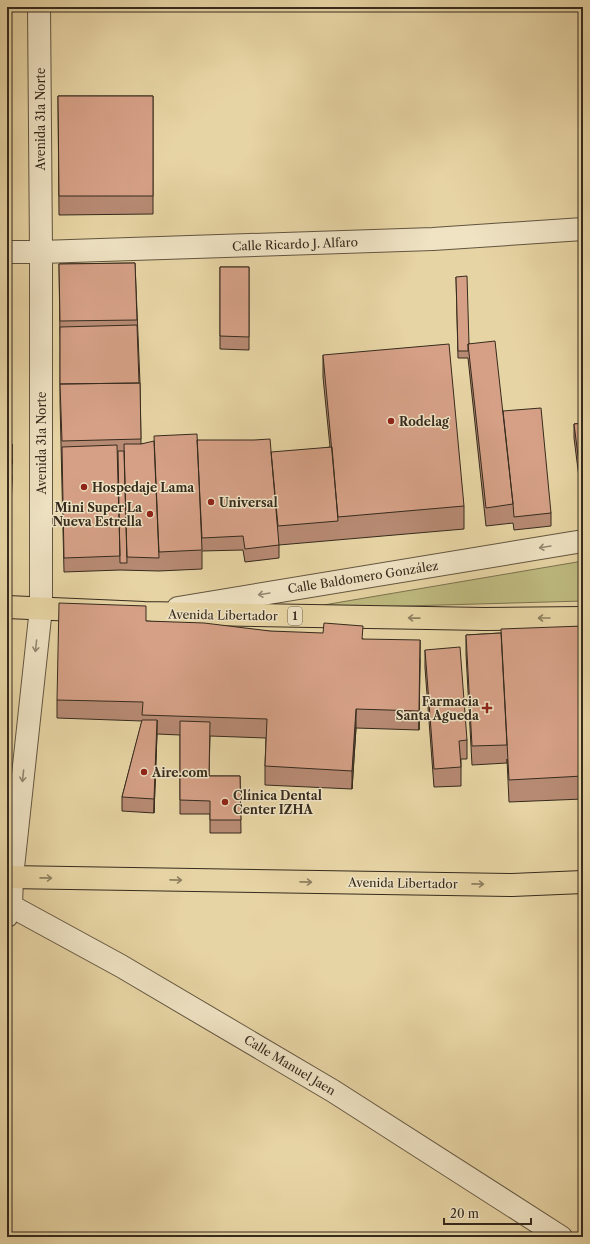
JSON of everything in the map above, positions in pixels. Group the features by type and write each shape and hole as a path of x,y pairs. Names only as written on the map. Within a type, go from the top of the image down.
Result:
{"highway":[{"name":"Avenida Libertador","path":"7,607 144,614 485,619 583,618"},
{"name":"Avenida Libertador","path":"9,877 512,885 583,882"}],"street":[{"name":"Avenida 31a Norte","path":"9,911 9,877 41,608 39,7"},
{"name":"Calle Ricardo J. Alfaro","path":"7,252 433,239 583,229"},
{"name":"Calle Baldomero González","path":"144,614 583,541"},
{"name":"Calle Manuel Jaen","path":"9,911 121,966 333,1091 561,1237"}],"shaded area":[{"path":"583,561 583,601 300,609"}],"building":[{"path":"58,96 153,96 153,196 59,196"},
{"path":"135,263 137,320 60,321 59,264"},
{"path":"220,267 249,267 249,337 220,336"},
{"path":"467,276 469,344 468,351 458,351 456,277"},
{"path":"137,325 139,383 60,384 60,327"},
{"path":"495,341 513,504 486,508 468,344"},
{"name":"Rodelag","path":"449,344 464,506 338,517 323,355"},
{"path":"140,383 141,439 62,441 60,384"},
{"path":"541,408 551,513 514,517 503,411"},
{"path":"583,423 583,495 574,424"},
{"path":"197,434 202,550 159,552 154,436"},
{"path":"270,439 279,545 245,549 243,536 202,538 197,440"},
{"path":"154,441 159,558 127,557 124,444 141,444"},
{"path":"7,444 12,444 12,459 7,459"},
{"path":"117,445 120,556 64,558 62,447"},
{"path":"332,447 338,521 278,526 271,452"},
{"path":"118,451 124,451 127,563 120,563"},
{"path":"7,459 12,459 10,530 7,530"},
{"path":"59,603 146,606 146,621 204,623 270,631 323,633 324,623 363,626 362,639 420,640 419,711 356,709 352,771 265,766 267,719 142,715 143,702 57,700"},
{"path":"583,626 583,776 509,780 501,629"},
{"name":"Farmacia Santa Agueda","path":"501,633 507,745 472,746 466,635"},
{"path":"460,647 467,740 459,741 461,767 434,769 425,650"},
{"name":"Aire.com","path":"142,720 157,720 154,799 122,797"},
{"path":"180,721 210,722 209,776 240,776 241,820 210,820 210,801 180,800"}],"place":[{"name":"Rodelag","path":"391,421"},
{"name":"Hospedaje Lama","path":"84,487"},
{"name":"Universal","path":"211,502"},
{"name":"Mini Super La Nueva Estrella","path":"150,514"},
{"name":"Farmacia Santa Agueda","path":"487,708"},
{"name":"Aire.com","path":"144,772"},
{"name":"Clínica Dental Center IZHA","path":"225,802"}]}
